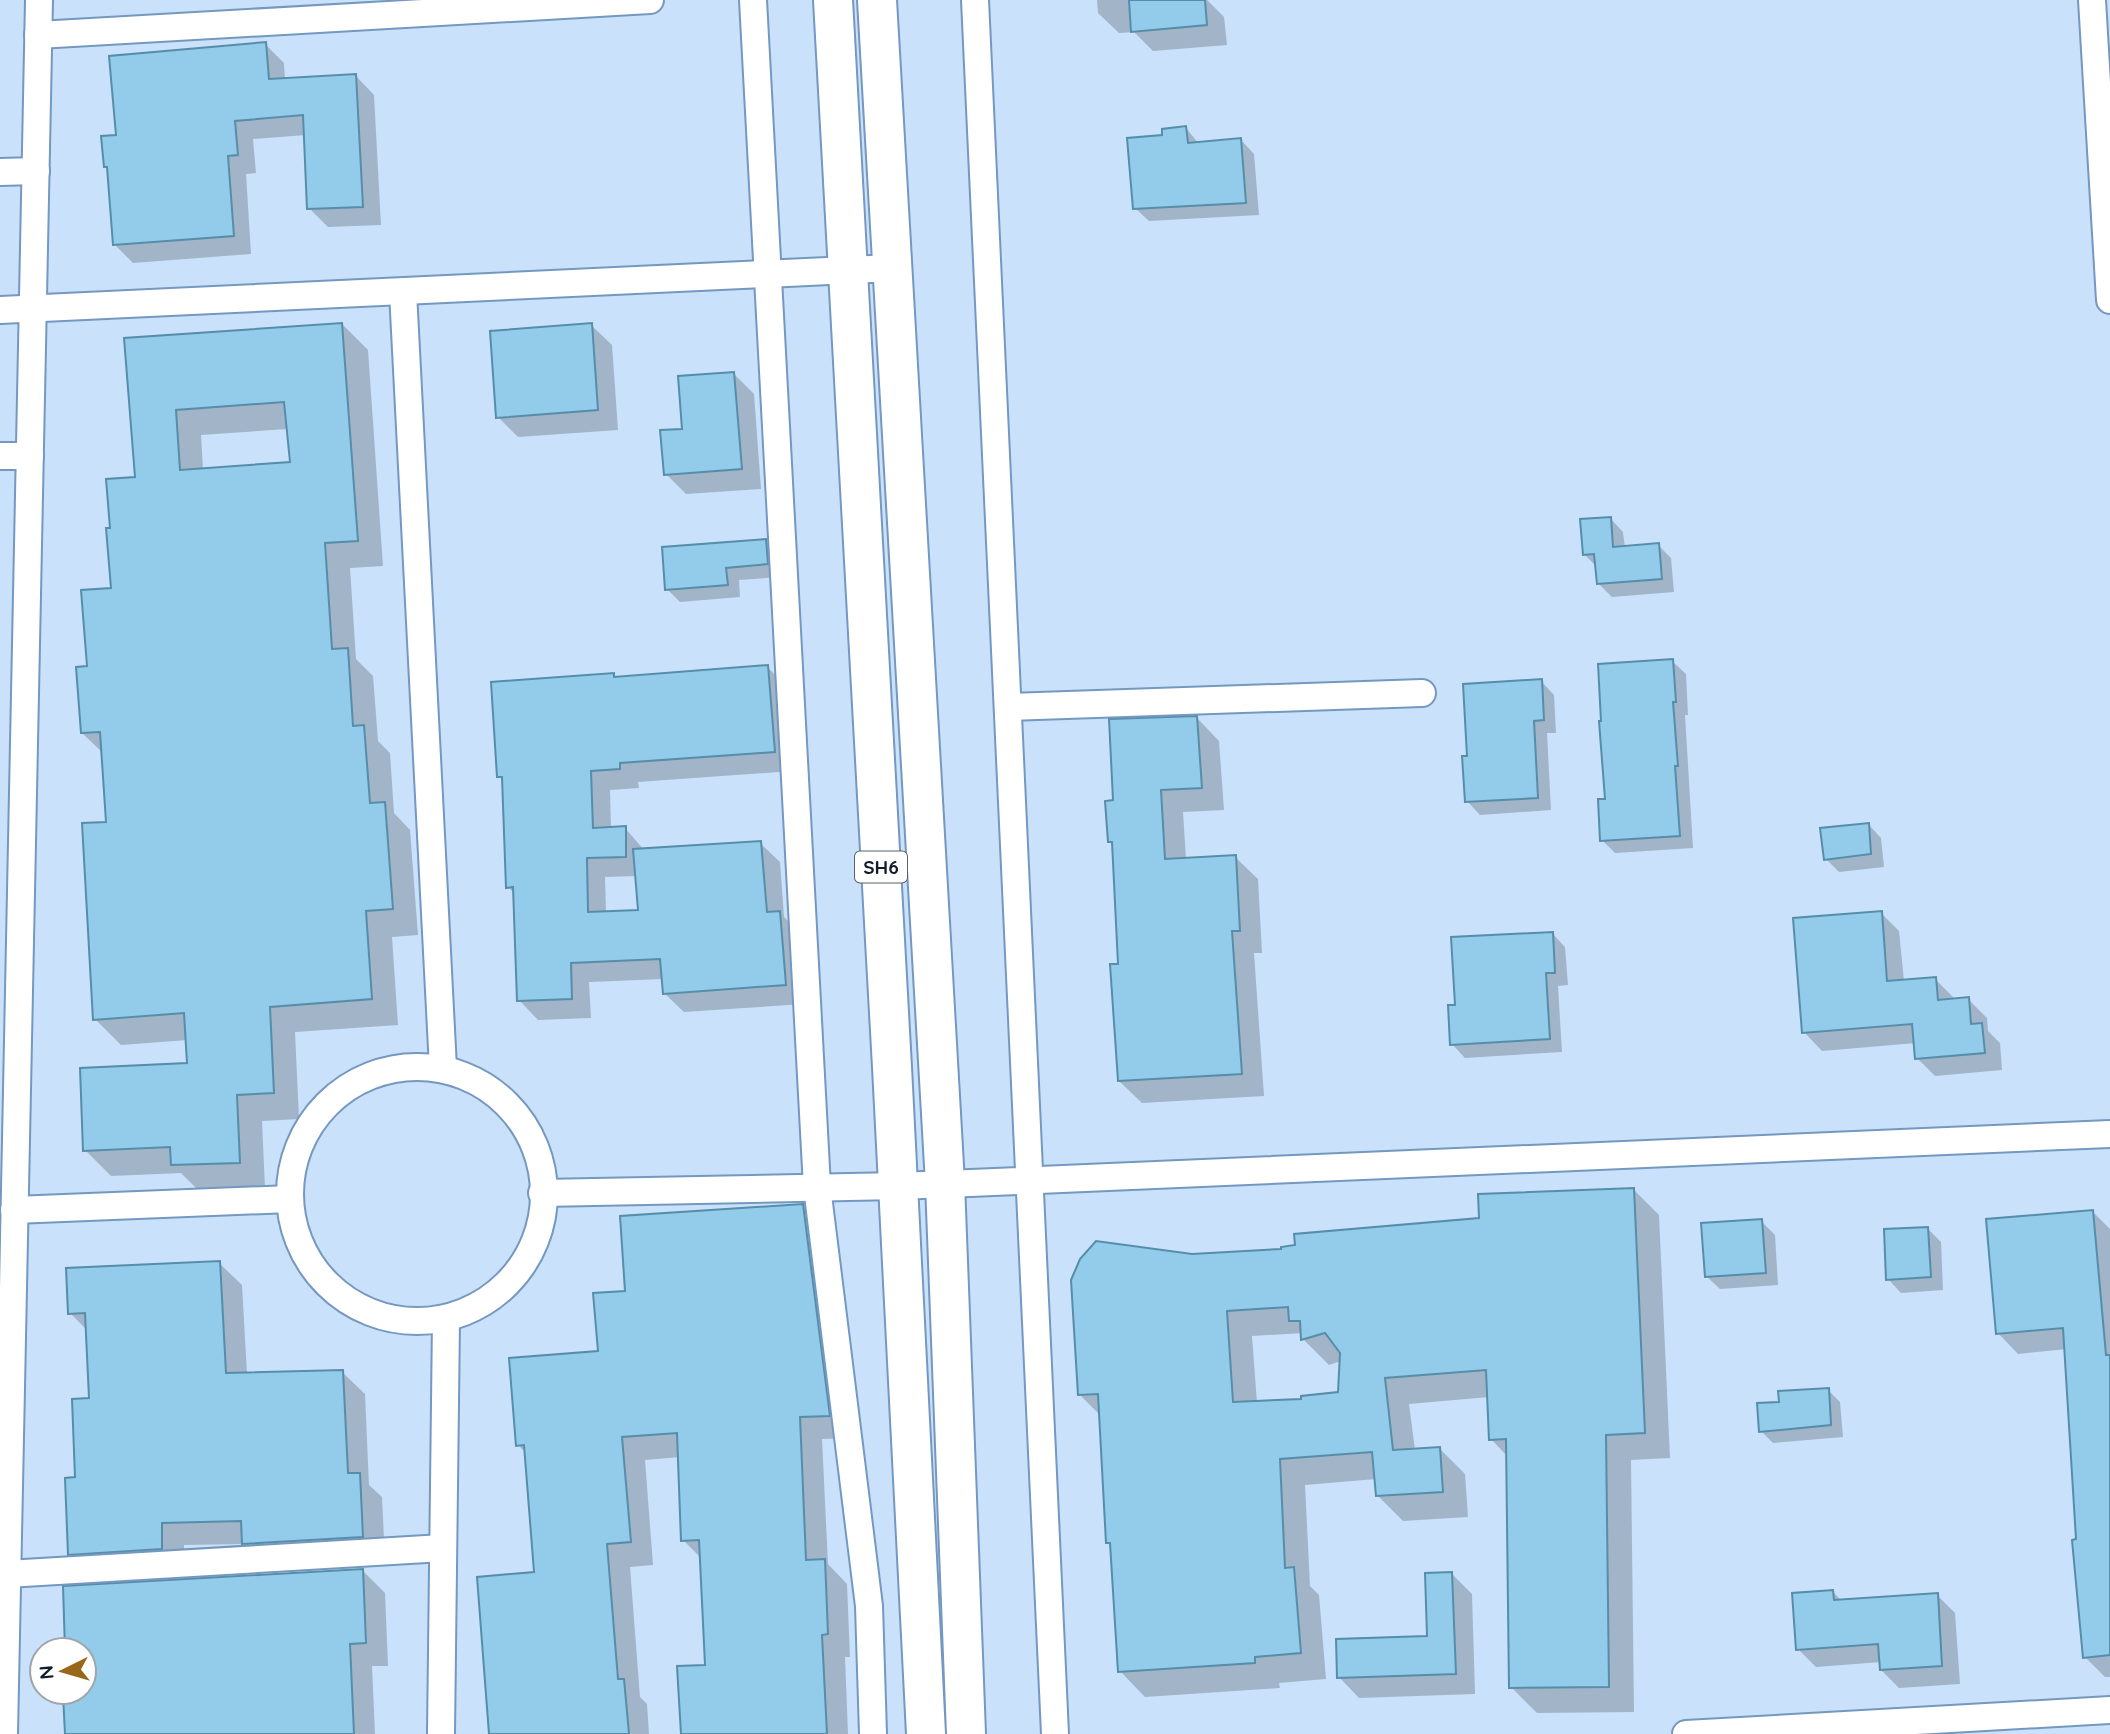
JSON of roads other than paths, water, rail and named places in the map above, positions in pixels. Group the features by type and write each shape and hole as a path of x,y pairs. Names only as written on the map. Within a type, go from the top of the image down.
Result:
{"main road":[{"name":"SH6","path":"833,0 899,1185 926,1734"},
{"name":"SH6","path":"877,0 945,1183 966,1734"}],"street":[{"path":"4,1734 3,1601 7,1574 6,1319 15,1210 9,1027 12,744 30,456 39,0"},
{"path":"38,35 372,8 650,0"},
{"path":"753,0 817,1187 869,1606 873,1734"},
{"path":"975,0 1055,1734"},
{"path":"2092,0 2110,300"},
{"path":"0,172 36,171"},
{"path":"0,310 892,268"},
{"path":"403,292 443,1068"},
{"path":"0,456 30,456"},
{"path":"1007,706 1422,693"},
{"path":"388,1068 443,1068 485,1085 521,1118 542,1165 541,1225 526,1262 491,1299 446,1320 393,1321 349,1304 313,1270 291,1223 289,1177 308,1125 341,1089 388,1068"},
{"path":"542,1193 899,1185 2110,1134"},
{"path":"15,1210 290,1199"},
{"path":"441,1734 446,1320"},
{"path":"7,1574 443,1548"},
{"path":"1686,1734 2110,1710"}]}
